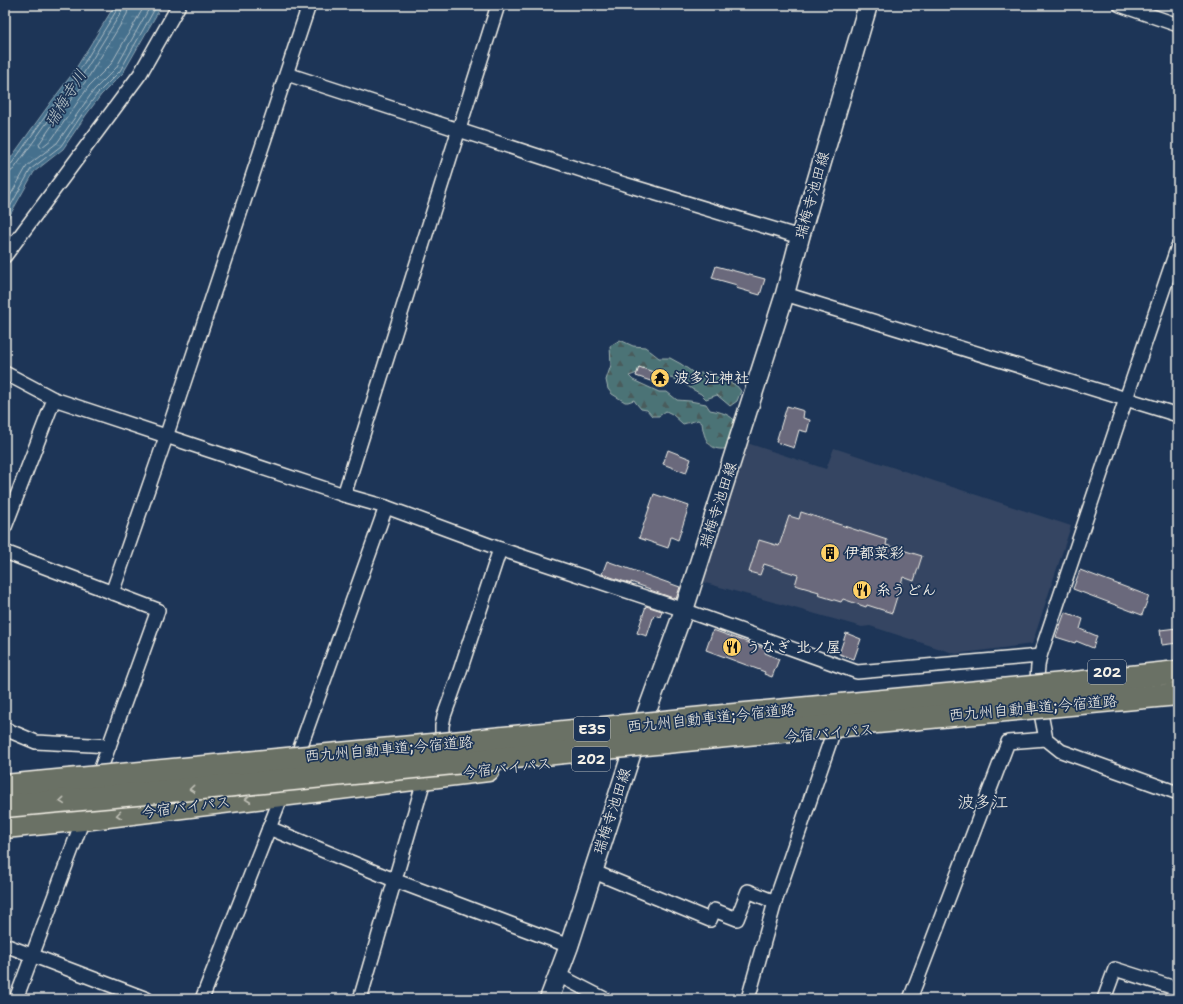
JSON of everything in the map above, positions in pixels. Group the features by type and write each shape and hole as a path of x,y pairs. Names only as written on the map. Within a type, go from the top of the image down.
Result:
{"highway":[{"name":"202","path":"5,779 442,738 1037,677 1178,668"},
{"name":"西九州自動車道;今宿道路","path":"5,786 1178,672"},
{"name":"西九州自動車道;今宿道路","path":"5,806 232,786 726,736 1178,694"},
{"name":"今宿バイパス","path":"5,827 741,741 1008,718 1041,713 1178,704"}],"main road":[{"name":"瑞梅寺池田線","path":"549,999 569,946 592,871 644,717 684,610 785,294 800,237 868,5"}],"street":[{"path":"5,256 140,74 179,5"},
{"path":"112,593 166,437 309,5"},
{"path":"344,495 498,5"},
{"path":"1120,5 1178,26"},
{"path":"287,74 624,184 800,237"},
{"path":"1178,246 1037,666 1041,713 1046,739 1061,751 1178,793"},
{"path":"785,294 1178,414"},
{"path":"5,373 54,399 386,508 500,549 684,610 857,672 1040,656"},
{"path":"5,527 54,399"},
{"path":"202,999 299,752 386,508"},
{"path":"442,738 444,716 500,549"},
{"path":"5,552 158,610 33,956 16,999"},
{"path":"5,729 36,742 109,746"},
{"path":"748,999 775,902 833,733"},
{"path":"910,999 1008,742 1046,739"},
{"path":"360,999 425,777"},
{"path":"269,828 394,880 569,946"},
{"path":"592,871 710,920 714,910 737,919 748,891 775,902"},
{"path":"5,945 147,999"},
{"path":"1104,999 1115,969 1178,989"},
{"path":"558,975 605,999"}],"shaded area":[{"name":"伊都菜彩","path":"747,443 826,469 834,448 1071,526 1032,644 956,654 870,626 862,627 702,582"}],"green space":[{"path":"620,340 633,346 645,347 659,358 670,358 695,374 709,372 736,385 741,391 737,401 730,406 717,395 706,399 701,394 679,380 670,378 658,371 650,372 643,368 640,372 629,376 633,380 659,392 667,392 677,400 706,404 710,410 731,417 737,423 729,448 717,449 709,444 704,435 702,423 698,420 683,424 672,414 666,411 659,416 652,416 647,410 641,409 634,400 625,402 612,394 608,389 606,380 611,365 610,346"}],"water":[{"name":"瑞梅寺川","path":"115,5 162,5 123,73 101,95 63,149 34,172 5,224 5,166 73,73"}],"building":[{"path":"716,266 765,279 760,295 736,288 737,285 712,278"},
{"path":"639,367 668,377 665,386 636,376"},
{"path":"787,406 804,411 803,418 810,420 807,432 799,430 794,448 776,442"},
{"path":"668,450 691,459 686,473 663,464"},
{"path":"654,494 689,506 678,540 671,537 668,548 639,538"},
{"name":"伊都菜彩","path":"801,512 887,540 886,545 922,556 914,581 903,577 892,613 867,605 866,607 843,599 841,602 818,595 819,592 795,585 798,575 764,564 760,575 749,572 759,540 779,546 789,516 799,519"},
{"path":"607,561 680,587 676,599 631,582 631,584 602,574"},
{"path":"1080,570 1149,596 1142,615 1073,589"},
{"path":"646,606 662,611 660,617 654,615 647,636 637,633"},
{"path":"1065,612 1083,619 1080,629 1097,636 1093,648 1076,641 1075,643 1056,637"},
{"path":"1177,628 1178,643 1162,645 1160,630"},
{"path":"713,630 766,649 765,653 779,659 772,677 764,674 765,672 706,650"},
{"path":"846,633 861,639 854,659 839,654"}],"place":[{"name":"波多江神社","path":"660,378"},
{"name":"伊都菜彩","path":"830,553"},
{"name":"糸うどん","path":"862,590"},
{"name":"うなぎ 北ノ屋","path":"732,647"}],"district":[{"name":"波多江","path":"983,802"}]}
